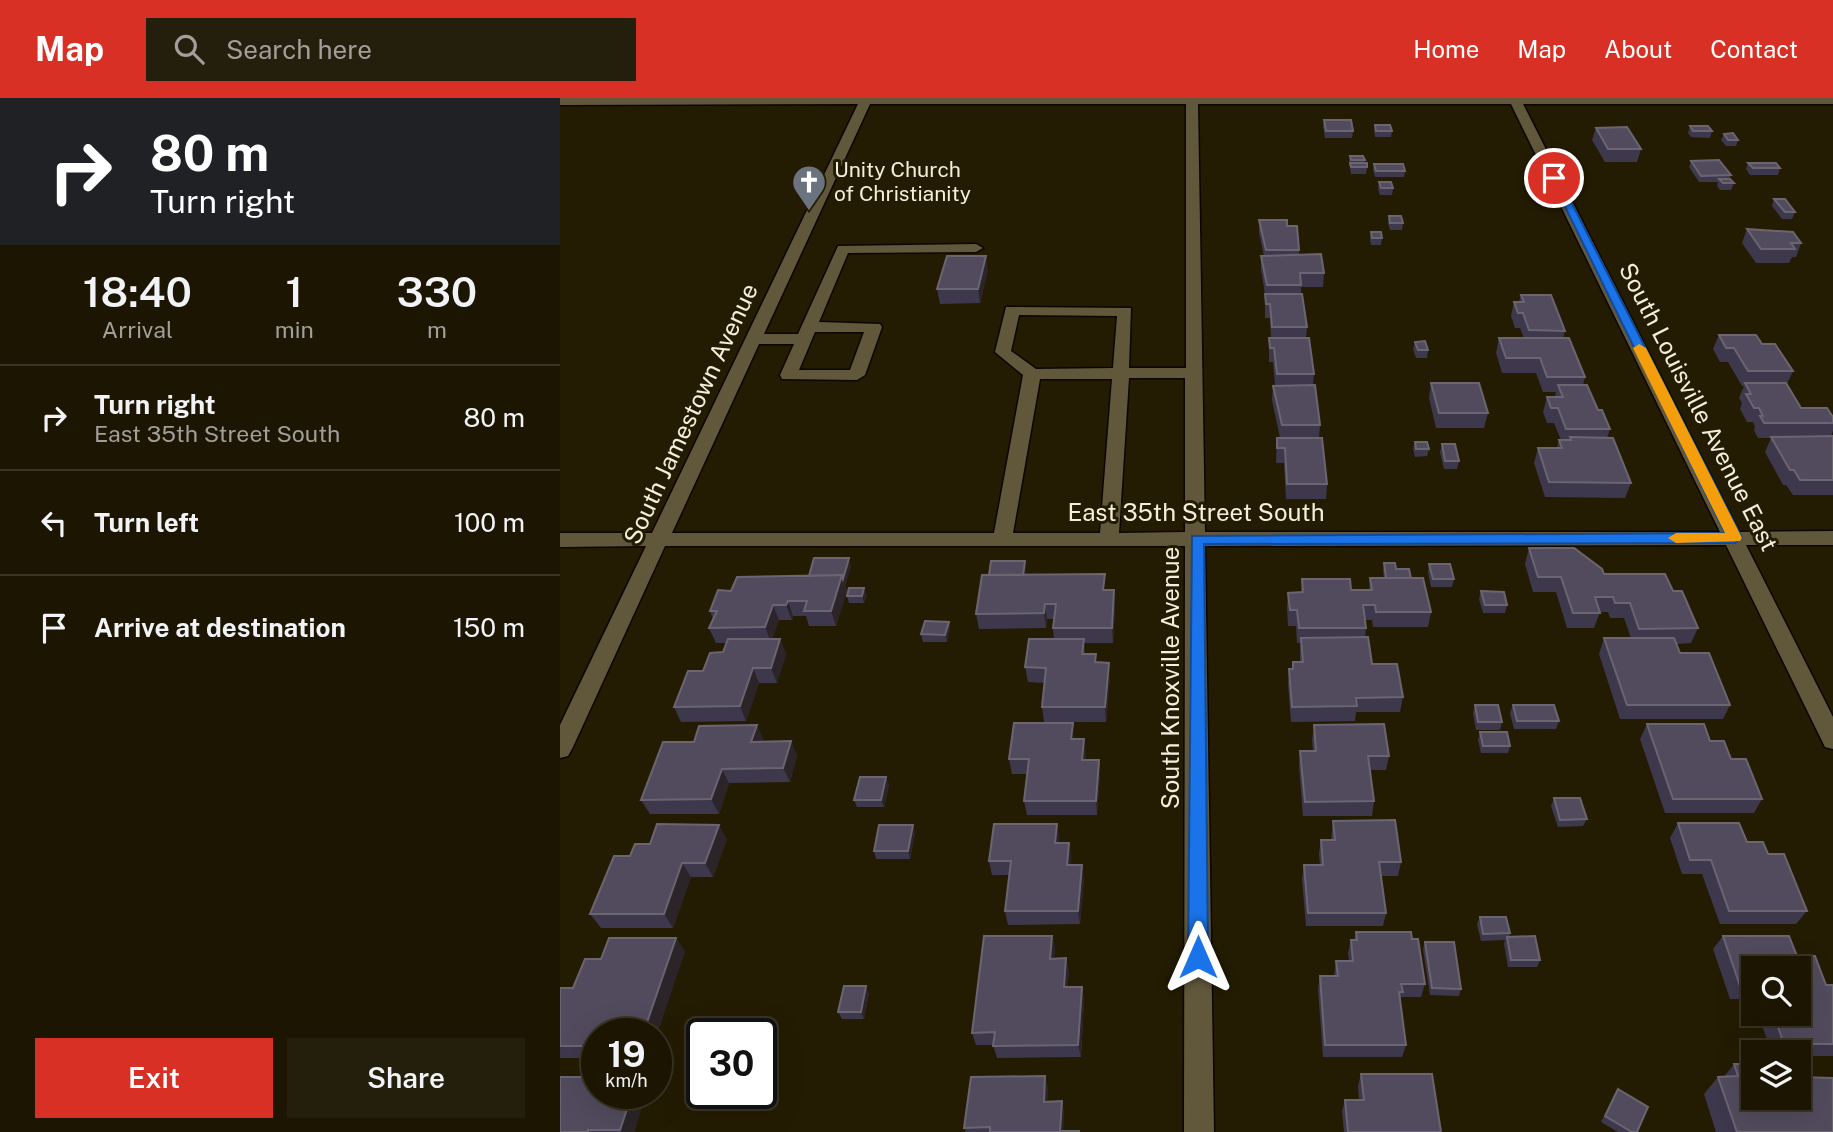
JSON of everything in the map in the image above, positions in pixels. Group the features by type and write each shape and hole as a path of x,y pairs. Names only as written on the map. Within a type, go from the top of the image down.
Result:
{"street":[{"name":"South Jamestown Avenue","path":"560,749 661,540 751,339 866,99"},
{"name":"South Knoxville Avenue","path":"1192,99 1199,1132"},
{"name":"South Louisville Avenue East","path":"1514,99 1735,538 1833,740"},
{"path":"560,101 1833,100"},
{"path":"751,339 806,333 874,327 857,375 788,375 806,333 843,249 976,248"},
{"path":"1109,539 1120,373 1125,311 1012,310 1003,352 1032,374 1120,373 1195,373"},
{"path":"1002,540 1032,374"},
{"name":"East 35th Street South","path":"560,540 1833,538"}],"building":[{"path":"1324,120 1351,120 1353,131 1326,131"},
{"path":"1375,125 1390,125 1392,131 1376,131"},
{"path":"1690,126 1708,126 1712,131 1693,131"},
{"path":"1627,127 1641,149 1608,149 1596,128"},
{"path":"1733,133 1738,140 1728,140 1724,134"},
{"path":"1350,156 1363,156 1365,160 1351,160"},
{"path":"1719,160 1731,175 1701,176 1691,161"},
{"path":"1350,163 1367,163 1367,167 1351,167"},
{"path":"1748,163 1776,163 1780,168 1753,168"},
{"path":"1374,164 1403,164 1405,171 1376,171"},
{"path":"1719,179 1730,179 1734,183 1723,183"},
{"path":"1379,182 1391,182 1393,188 1381,188"},
{"path":"1774,199 1785,199 1795,212 1785,212"},
{"path":"1389,216 1401,216 1403,223 1390,223"},
{"path":"1259,220 1287,220 1287,226 1297,226 1299,250 1266,250"},
{"path":"1747,229 1793,232 1801,243 1791,243 1795,249 1761,249"},
{"path":"1371,232 1381,232 1382,238 1372,238"},
{"path":"1321,254 1324,273 1300,273 1301,285 1267,285 1261,256"},
{"path":"947,256 986,256 978,289 937,289"},
{"path":"1265,294 1302,294 1307,327 1272,327 1270,304 1266,304"},
{"path":"1521,295 1551,295 1565,331 1529,330 1523,313 1518,313 1514,302 1524,302"},
{"path":"1719,335 1756,335 1762,344 1775,344 1793,371 1748,371 1734,348 1726,348"},
{"path":"1269,338 1309,338 1314,374 1277,374 1274,348 1270,348"},
{"path":"1499,338 1569,338 1585,377 1547,377 1540,358 1506,358"},
{"path":"1425,341 1428,350 1418,350 1415,342"},
{"path":"1431,383 1479,383 1488,413 1439,413"},
{"path":"1745,383 1786,383 1801,408 1827,408 1833,417 1833,423 1764,423 1759,408 1754,408 1746,394 1751,394"},
{"path":"1315,385 1320,425 1282,425 1273,386"},
{"path":"1558,385 1587,385 1610,429 1566,429 1558,408 1551,408 1547,397 1563,397"},
{"path":"1833,436 1833,480 1800,480 1794,470 1790,470 1771,437"},
{"path":"1570,437 1613,438 1631,483 1549,482 1538,448 1562,448 1559,440 1571,440"},
{"path":"1277,438 1322,438 1327,484 1287,484 1285,448 1277,448"},
{"path":"1415,442 1427,442 1429,449 1416,449"},
{"path":"1442,444 1455,444 1459,461 1445,461"},
{"path":"1529,548 1574,548 1602,569 1604,574 1665,574 1673,591 1682,591 1698,628 1639,629 1630,603 1615,603 1613,597 1595,597 1600,613 1573,613 1561,577 1538,577"},
{"path":"814,558 849,558 843,579 842,575 809,576"},
{"path":"991,561 1025,561 1023,575 989,575"},
{"path":"1384,563 1395,563 1396,569 1409,569 1411,578 1386,578"},
{"path":"1429,564 1450,564 1454,579 1433,579"},
{"path":"1105,574 1103,590 1114,590 1112,628 1053,628 1056,604 1045,604 1044,613 976,614 982,575"},
{"path":"842,575 831,611 804,611 807,601 788,601 786,605 773,605 765,627 709,628 717,611 710,611 718,590 731,591 737,577"},
{"path":"1370,578 1423,578 1431,612 1376,612 1375,605 1363,605 1366,628 1299,628 1297,610 1290,610 1288,593 1303,592 1302,579 1350,579 1351,590 1372,590"},
{"path":"849,588 864,588 862,596 847,596"},
{"path":"1481,591 1504,592 1507,605 1485,605"},
{"path":"925,621 949,622 945,635 921,634"},
{"path":"1368,637 1372,664 1397,664 1403,697 1356,698 1357,706 1292,707 1289,669 1293,669 1293,662 1303,662 1301,638"},
{"path":"1604,638 1674,638 1680,653 1709,653 1730,705 1627,705"},
{"path":"728,639 780,639 771,668 753,668 740,706 674,707 688,671 703,671 710,653 723,652"},
{"path":"1029,639 1084,639 1082,654 1096,654 1095,662 1109,663 1105,707 1042,707 1046,668 1025,667"},
{"path":"1475,705 1498,705 1502,722 1478,722"},
{"path":"1513,705 1554,705 1559,721 1517,721"},
{"path":"1014,723 1073,723 1071,739 1084,739 1082,760 1099,760 1096,801 1024,801 1029,759 1009,759"},
{"path":"1384,724 1389,756 1368,756 1374,801 1305,802 1300,751 1316,751 1314,725"},
{"path":"1647,724 1704,724 1710,741 1724,741 1731,759 1746,759 1762,799 1673,799"},
{"path":"757,725 751,742 791,741 783,768 722,769 711,799 641,800 663,742 694,742 699,726"},
{"path":"1480,732 1507,732 1510,746 1483,746"},
{"path":"860,777 886,777 881,800 854,800"},
{"path":"1554,798 1580,798 1587,819 1560,820"},
{"path":"1395,820 1401,862 1379,862 1386,913 1308,913 1304,865 1323,865 1321,840 1335,840 1333,821"},
{"path":"1678,823 1739,823 1747,842 1763,842 1768,854 1784,854 1807,911 1729,911 1711,860 1690,860"},
{"path":"657,824 719,825 705,863 682,863 664,914 590,914 614,856 630,856 635,844 650,844"},
{"path":"994,824 1057,824 1055,843 1069,843 1067,865 1082,865 1078,911 1005,911 1011,861 989,861"},
{"path":"879,825 913,825 908,851 874,851"},
{"path":"1480,917 1506,917 1510,933 1483,934"},
{"path":"1356,932 1411,932 1412,939 1418,939 1425,984 1401,984 1403,992 1399,992 1406,1045 1325,1045 1320,976 1338,976 1336,961 1353,961 1351,940 1357,940"},
{"path":"984,936 1052,936 1050,959 1066,958 1064,987 1082,987 1078,1045 993,1046 995,1032 972,1033"},
{"path":"1535,936 1540,960 1511,960 1507,937"},
{"path":"1723,936 1789,936 1797,956 1741,956 1740,986"},
{"path":"609,938 676,938 648,1018 581,1018 581,1046 560,1046 560,988 573,988 585,959 601,959"},
{"path":"1425,942 1454,942 1461,989 1432,988"},
{"path":"1811,956 1815,956 1826,985 1833,985 1833,1044 1811,1044 1811,1040 1783,1040 1778,1026 1811,1026"},
{"path":"844,986 866,986 861,1012 838,1012"},
{"path":"1734,1064 1741,1064 1741,1110 1811,1110 1811,1077 1833,1078 1833,1132 1737,1132 1718,1077 1738,1076"},
{"path":"1361,1074 1432,1074 1441,1132 1348,1132 1345,1100 1364,1100"},
{"path":"1045,1076 1044,1102 1062,1101 1060,1131 1079,1132 990,1132 990,1127 964,1128 971,1077"},
{"path":"560,1077 581,1077 581,1109 627,1109 620,1130 560,1132"},
{"path":"1618,1089 1648,1107 1637,1132 1632,1132 1605,1116"}],"slow traffic":[{"path":"1639,348 1735,538 1676,538"}],"place":[{"name":"Unity Church of Christianity","path":"809,212"}],"route":[{"path":"1198,957 1197,539 1735,538 1554,178"}]}
